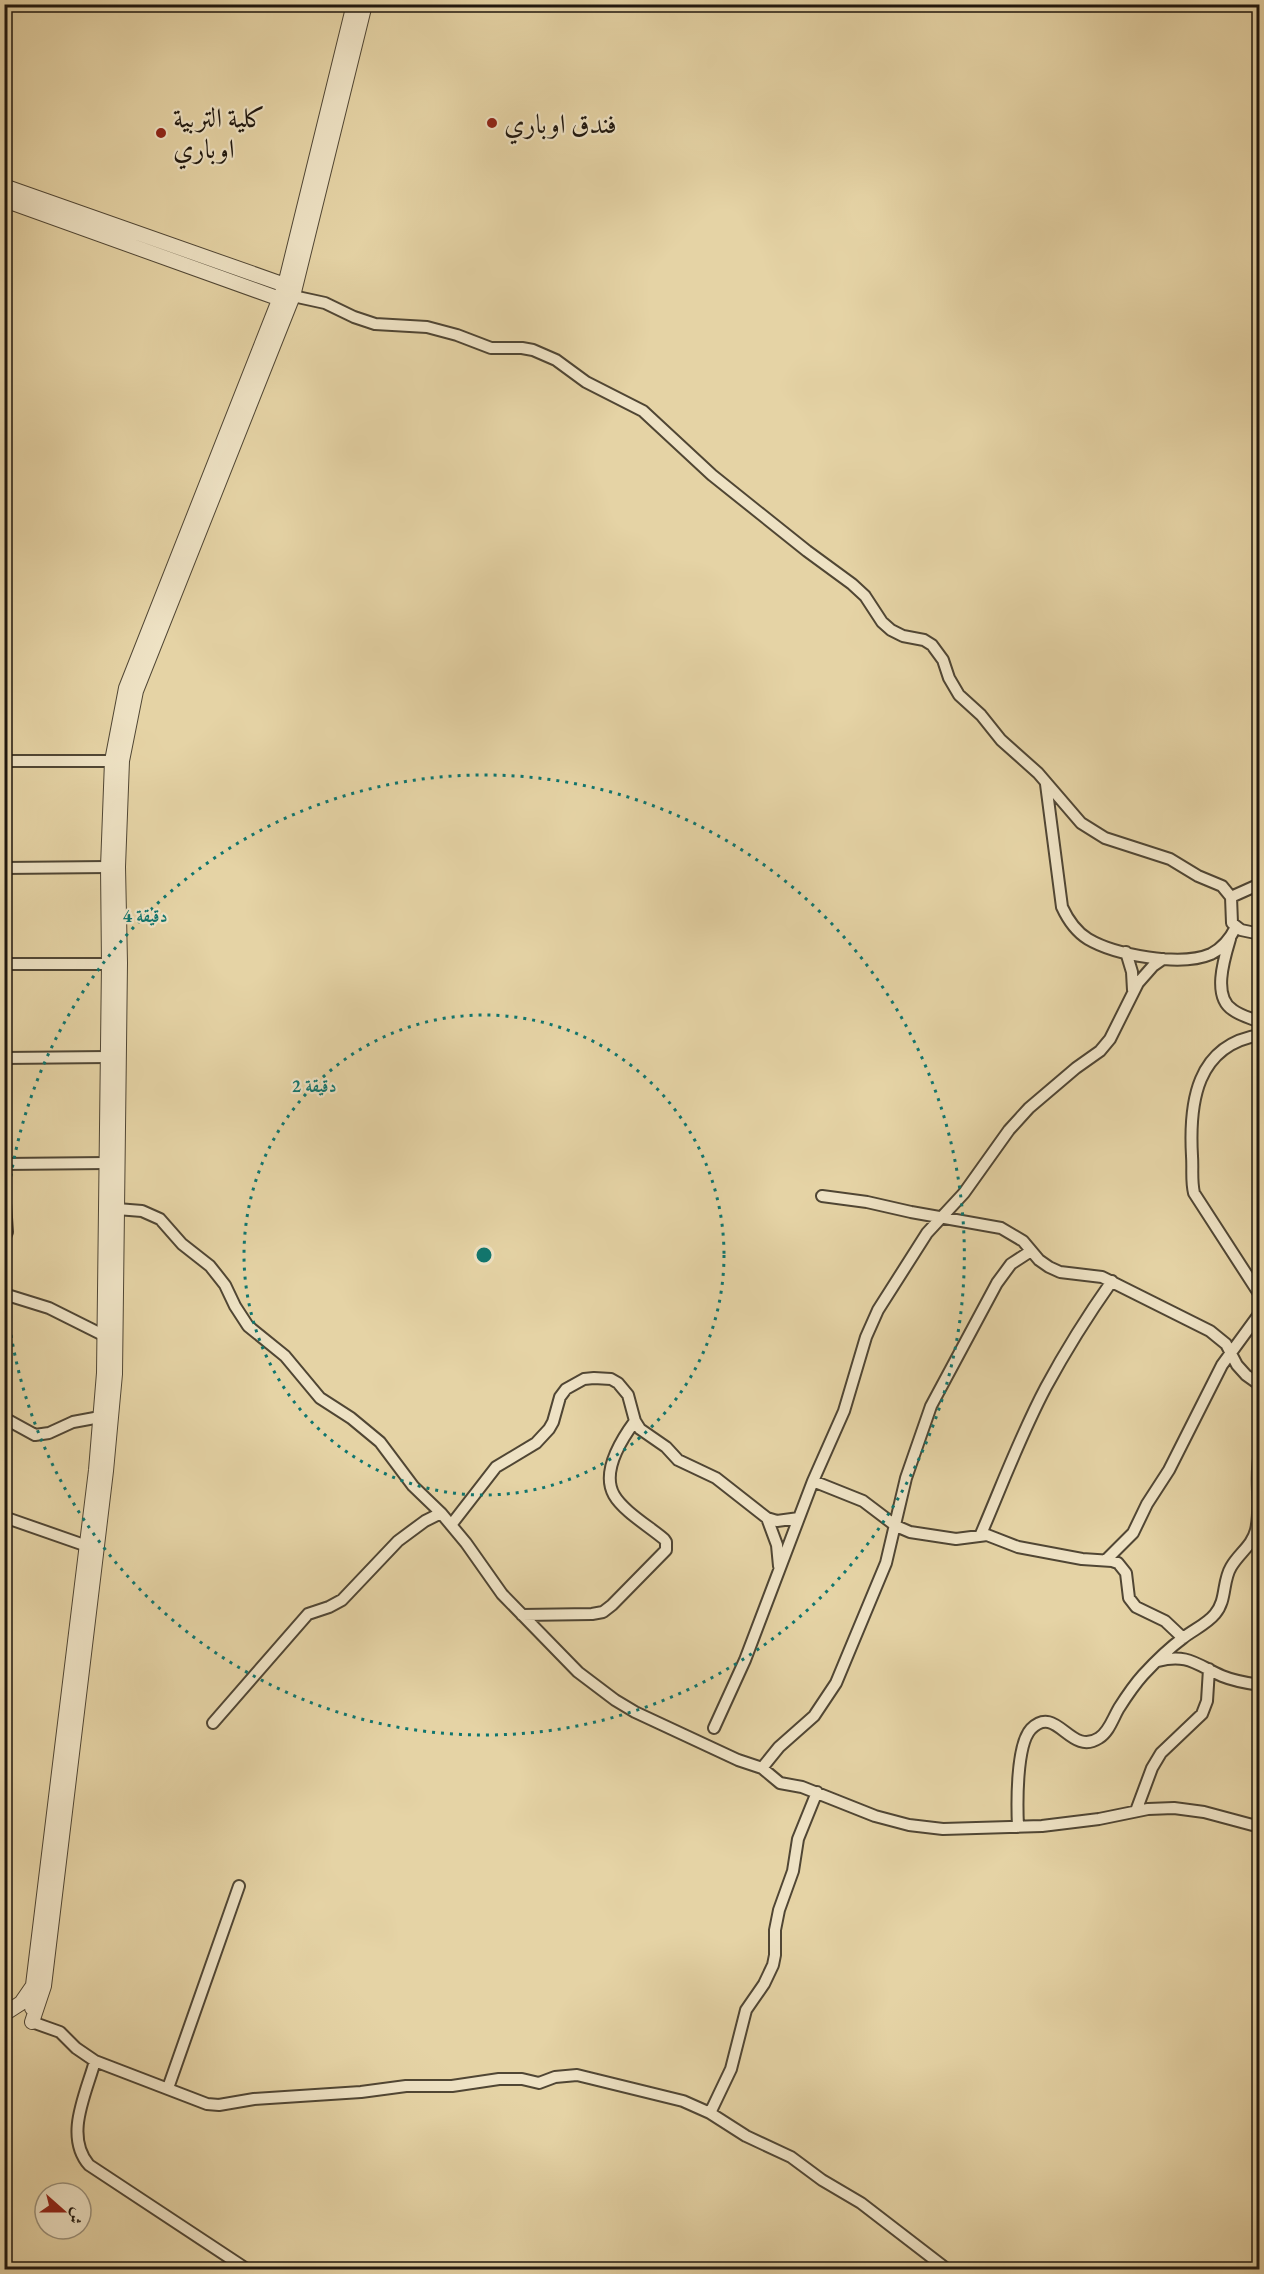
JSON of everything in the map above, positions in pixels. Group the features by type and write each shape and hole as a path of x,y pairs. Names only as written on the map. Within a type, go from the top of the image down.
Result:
{"street":[{"path":"32,2022 44,1986 106,1471 115,1374 117,1209 114,964 108,867 126,688 269,328 286,293 292,258 354,4"},
{"path":"32,2022 33,1985 87,1546 100,1417 105,1336 108,1057 118,867 117,761 136,691 286,293 365,4"},
{"path":"4,186 251,281 267,306 269,328"},
{"path":"4,200 286,293 325,303 375,324 427,327 491,348 534,350 556,360 598,388 633,405 652,419 682,450 712,475 852,584 865,596 891,630 903,636 924,640 932,645 943,660 949,678 959,695 1046,783 1071,813 1093,831 1118,843 1170,859 1198,876 1221,886 1231,897 1231,918 1236,927 1260,934"},
{"path":"251,281 281,270 292,258"},
{"path":"4,761 117,761"},
{"path":"1046,783 1060,893 1068,919 1087,939 1125,952 1163,959 1185,959 1209,954 1221,948 1230,939"},
{"path":"4,868 108,867"},
{"path":"1231,897 1260,884"},
{"path":"1236,927 1230,939 1222,978 1224,999 1233,1011 1260,1022"},
{"path":"1125,952 1132,972 1133,994"},
{"path":"714,1728 745,1660 813,1481 844,1412 861,1351 874,1316 921,1243 941,1216 964,1193 1018,1119 1076,1068 1100,1051 1110,1039 1145,974 1163,959"},
{"path":"4,964 114,964"},
{"path":"1260,1035 1233,1044 1208,1064 1194,1093 1191,1138 1194,1193 1260,1295"},
{"path":"4,1058 108,1057"},
{"path":"4,1164 107,1163"},
{"path":"4,1189 7,1232 4,1239"},
{"path":"822,1196 867,1202 975,1225 1001,1228 1012,1234 1039,1260 1060,1272 1092,1275 1112,1281 1210,1330 1226,1344 1246,1375 1260,1385"},
{"path":"117,1209 142,1211 160,1220 182,1244 210,1266 225,1285 248,1326 285,1356 320,1398 351,1418 380,1442 413,1486 441,1513 502,1594 522,1615 578,1672 615,1700 655,1723 738,1760 762,1768 780,1783 802,1787 875,1816 909,1825 944,1829 1061,1825 1136,1811 1174,1808 1189,1809 1260,1827"},
{"path":"762,1768 780,1747 814,1716 836,1683 886,1563 914,1454 942,1383 1003,1273 1031,1251"},
{"path":"981,1534 1046,1388 1085,1320 1112,1281"},
{"path":"4,1294 49,1308 105,1336"},
{"path":"1106,1560 1132,1533 1169,1470 1215,1378 1260,1312"},
{"path":"451,1525 496,1467 536,1443 549,1429 554,1422 560,1397 574,1383 594,1378 611,1379 618,1383 628,1395 635,1421 640,1429 666,1447 678,1460 716,1478 767,1518 777,1521 799,1518"},
{"path":"4,1418 35,1435 49,1433 74,1422 100,1417"},
{"path":"522,1615 603,1612 666,1550 664,1539 621,1503 611,1488 610,1478 614,1460 623,1439 635,1421"},
{"path":"1018,1827 1017,1805 1021,1762 1028,1734 1033,1727 1048,1722 1056,1724 1069,1737 1078,1742 1088,1743 1097,1740 1105,1734 1129,1692 1156,1661 1215,1614 1221,1605 1231,1567 1254,1537 1257,1517 1257,1467 1260,1453"},
{"path":"813,1481 863,1501 896,1526 910,1533 956,1539 981,1534 1018,1547 1118,1563 1126,1573 1129,1598 1136,1607 1165,1621 1183,1638"},
{"path":"213,1723 308,1614 342,1600 398,1541 411,1530 441,1513"},
{"path":"4,1517 87,1546"},
{"path":"767,1518 777,1545 778,1574"},
{"path":"1156,1661 1188,1659 1231,1680 1260,1685"},
{"path":"1136,1811 1152,1768 1161,1753 1202,1714 1205,1708 1209,1669"},
{"path":"710,2113 731,2068 747,2010 773,1965 775,1930 779,1910 793,1871 798,1839 817,1792"},
{"path":"168,2088 239,1886"},
{"path":"4,2014 21,2003 33,1985"},
{"path":"4,2014 60,2031 76,2048 95,2061 168,2088 195,2101 219,2105 254,2098 361,2092 406,2086 452,2086 499,2079 522,2079 539,2083 555,2077 577,2075 673,2098 710,2113 746,2136 791,2157 816,2177 861,2203 948,2270"},
{"path":"95,2061 76,2133 83,2158 89,2165 248,2270"}],"place":[{"name":"فندق اوباري","path":"492,123"},
{"name":"كلية التربية اوباري","path":"161,133"}]}
